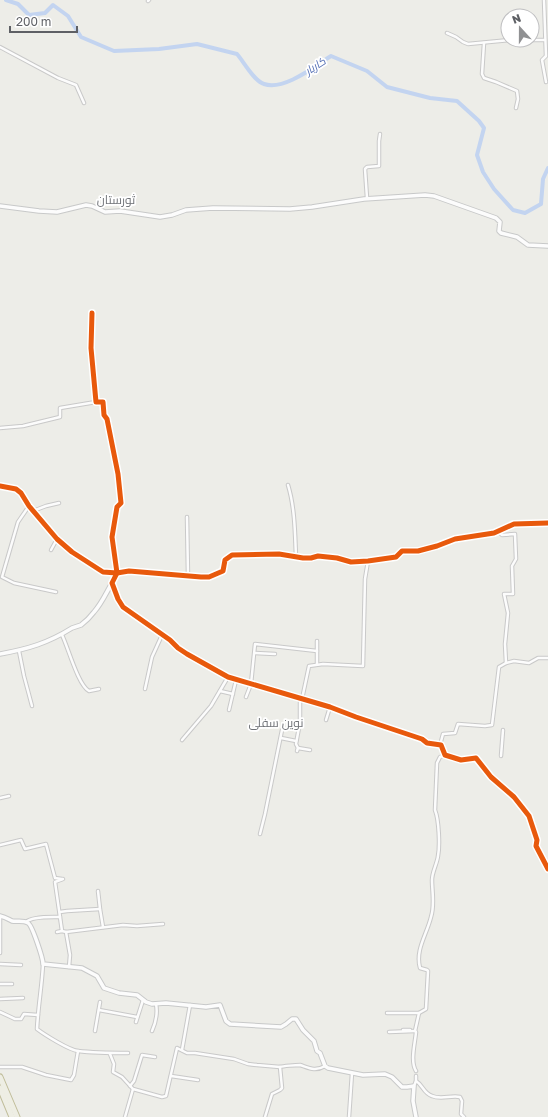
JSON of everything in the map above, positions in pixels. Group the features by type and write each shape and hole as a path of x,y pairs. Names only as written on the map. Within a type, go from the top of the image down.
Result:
{"highway":[{"path":"0,1077 17,1117"},
{"path":"0,1088 12,1117"}],"street":[{"path":"544,0 545,40 547,53 542,60 546,82"},
{"path":"447,33 468,44 500,41"},
{"path":"540,40 545,40"},
{"path":"484,43 482,74 484,78 517,91 518,99 516,108"},
{"path":"0,47 58,78 76,85 84,103"},
{"path":"367,198 365,169 367,167 379,166 380,134"},
{"path":"0,206 57,212 86,205 105,212 120,211 160,217 183,211 213,208 290,209 367,198 410,195 434,196 496,218 500,222 499,231 501,233 517,237 528,245 548,246"},
{"path":"92,313 91,348 96,402"},
{"path":"0,428 23,426 60,417 60,408 103,402 118,479 121,503 117,507 112,537 117,573 106,595 94,613 81,625 74,627 62,635 35,647 0,654"},
{"path":"288,485 295,531 296,557"},
{"path":"0,486 16,489 21,493 29,506 57,539 72,552 103,572 117,573 129,571 200,578 218,574 223,571 225,560 232,555 278,554 296,557 311,558 318,556 337,558 351,562 368,561 396,557 402,551 418,550 436,546 455,540 498,531 514,524 548,523"},
{"path":"33,511 59,503"},
{"path":"29,506 18,522 2,577 14,583 56,592"},
{"path":"186,517 188,576"},
{"path":"498,531 502,535 516,534 516,559 512,566 513,594 504,594 508,613 505,644 506,663"},
{"path":"51,550 57,539"},
{"path":"310,750 297,749 296,744 300,722 300,702 302,699 309,666 316,666 317,664 363,666 365,579 368,561"},
{"path":"112,583 118,599 124,607 170,640 178,648 228,677 330,707 422,739 426,743 440,745"},
{"path":"62,635 75,670 84,688 89,691 99,689"},
{"path":"145,689 152,657 162,635"},
{"path":"317,641 317,664"},
{"path":"246,697 251,684 255,644 317,651"},
{"path":"19,651 32,706"},
{"path":"255,653 275,654"},
{"path":"445,755 440,745 443,734 455,733 458,724 484,726 492,725 499,667 514,661 529,663 538,658 548,658"},
{"path":"182,740 211,706 228,677"},
{"path":"229,710 236,680"},
{"path":"220,691 233,694"},
{"path":"326,720 330,707"},
{"path":"260,834 282,730"},
{"path":"501,756 503,730"},
{"path":"281,738 296,741"},
{"path":"387,1013 419,1013 426,1008 426,985 428,971 419,966 420,948 432,916 432,879 438,856 438,817 435,810 437,763 440,757 445,755 461,760 476,758 491,777 514,797 529,816 536,840 536,846 548,869"},
{"path":"0,798 9,796"},
{"path":"0,845 21,840 25,849 46,844 55,878 62,879 55,882 62,931"},
{"path":"98,891 103,927"},
{"path":"60,912 100,909"},
{"path":"0,953 0,916 12,921 26,922 29,920 48,917 60,917"},
{"path":"26,922 31,926 41,950 43,964 37,1029 48,1037 78,1051 110,1054 128,1053"},
{"path":"56,932 122,925 137,926 163,924"},
{"path":"66,932 70,955 69,968"},
{"path":"0,964 21,964"},
{"path":"43,964 69,968 82,968 97,976 104,988 119,993 137,995 144,1000 156,1004 166,1003 206,1007 220,1006 226,1021 230,1024 284,1026 292,1019 296,1019 303,1030 314,1041 317,1051 321,1055 325,1066 333,1070 342,1070 362,1075 385,1074 392,1077 402,1086 407,1088 414,1086"},
{"path":"0,984 12,984"},
{"path":"0,999 23,998"},
{"path":"136,1022 144,1000"},
{"path":"95,1031 100,1002"},
{"path":"152,1031 156,1017 156,1004"},
{"path":"182,1050 190,1005"},
{"path":"99,1010 138,1017"},
{"path":"0,1012 15,1019 21,1019 24,1014 38,1015"},
{"path":"416,1071 413,1061 415,1031 419,1013"},
{"path":"404,1030 415,1031"},
{"path":"389,1032 415,1031"},
{"path":"110,1054 114,1064 113,1072 122,1077 133,1089 165,1097 177,1048 187,1053 234,1059 248,1064 280,1067 298,1065 316,1070 325,1066"},
{"path":"0,1068 22,1067 46,1075 71,1080 74,1075 78,1051"},
{"path":"130,1086 134,1081 142,1054 155,1057"},
{"path":"265,1117 272,1094 282,1088 280,1067"},
{"path":"349,1117 352,1073"},
{"path":"171,1076 198,1080"},
{"path":"416,1076 413,1101 416,1117"},
{"path":"416,1081 426,1093 432,1097 460,1097 462,1101 461,1114 464,1117"},
{"path":"125,1117 133,1089"}],"waterway":[{"name":"کاربار","path":"6,0 18,4 29,15 45,13 53,5 68,16 81,37 114,51 159,49 197,44 237,54 249,71 260,82 272,85 290,81 331,56 367,71 387,87 430,98 457,101 479,121 484,128 477,155 483,172 494,189 513,210 525,213 541,204 543,179 548,168"}],"cycle path":[{"path":"92,313 91,348 96,402 103,402 104,415 107,419 118,474 121,503 117,507 112,537 117,573 112,583 118,599 123,607 170,640 178,648 228,677 330,707 422,739 427,743 441,745 445,755 461,760 476,758 491,777 514,797 529,816 537,840 536,846 548,869"},
{"path":"0,486 16,489 21,493 29,506 57,539 72,552 103,572 117,573 129,571 209,577 223,571 225,560 232,555 279,554 303,558 318,556 337,558 351,562 368,561 396,557 402,551 418,551 455,539 494,533 514,524 548,523"}],"district":[{"name":"ثورستان","path":"116,200"},
{"name":"نوین سفلى","path":"276,723"}]}
